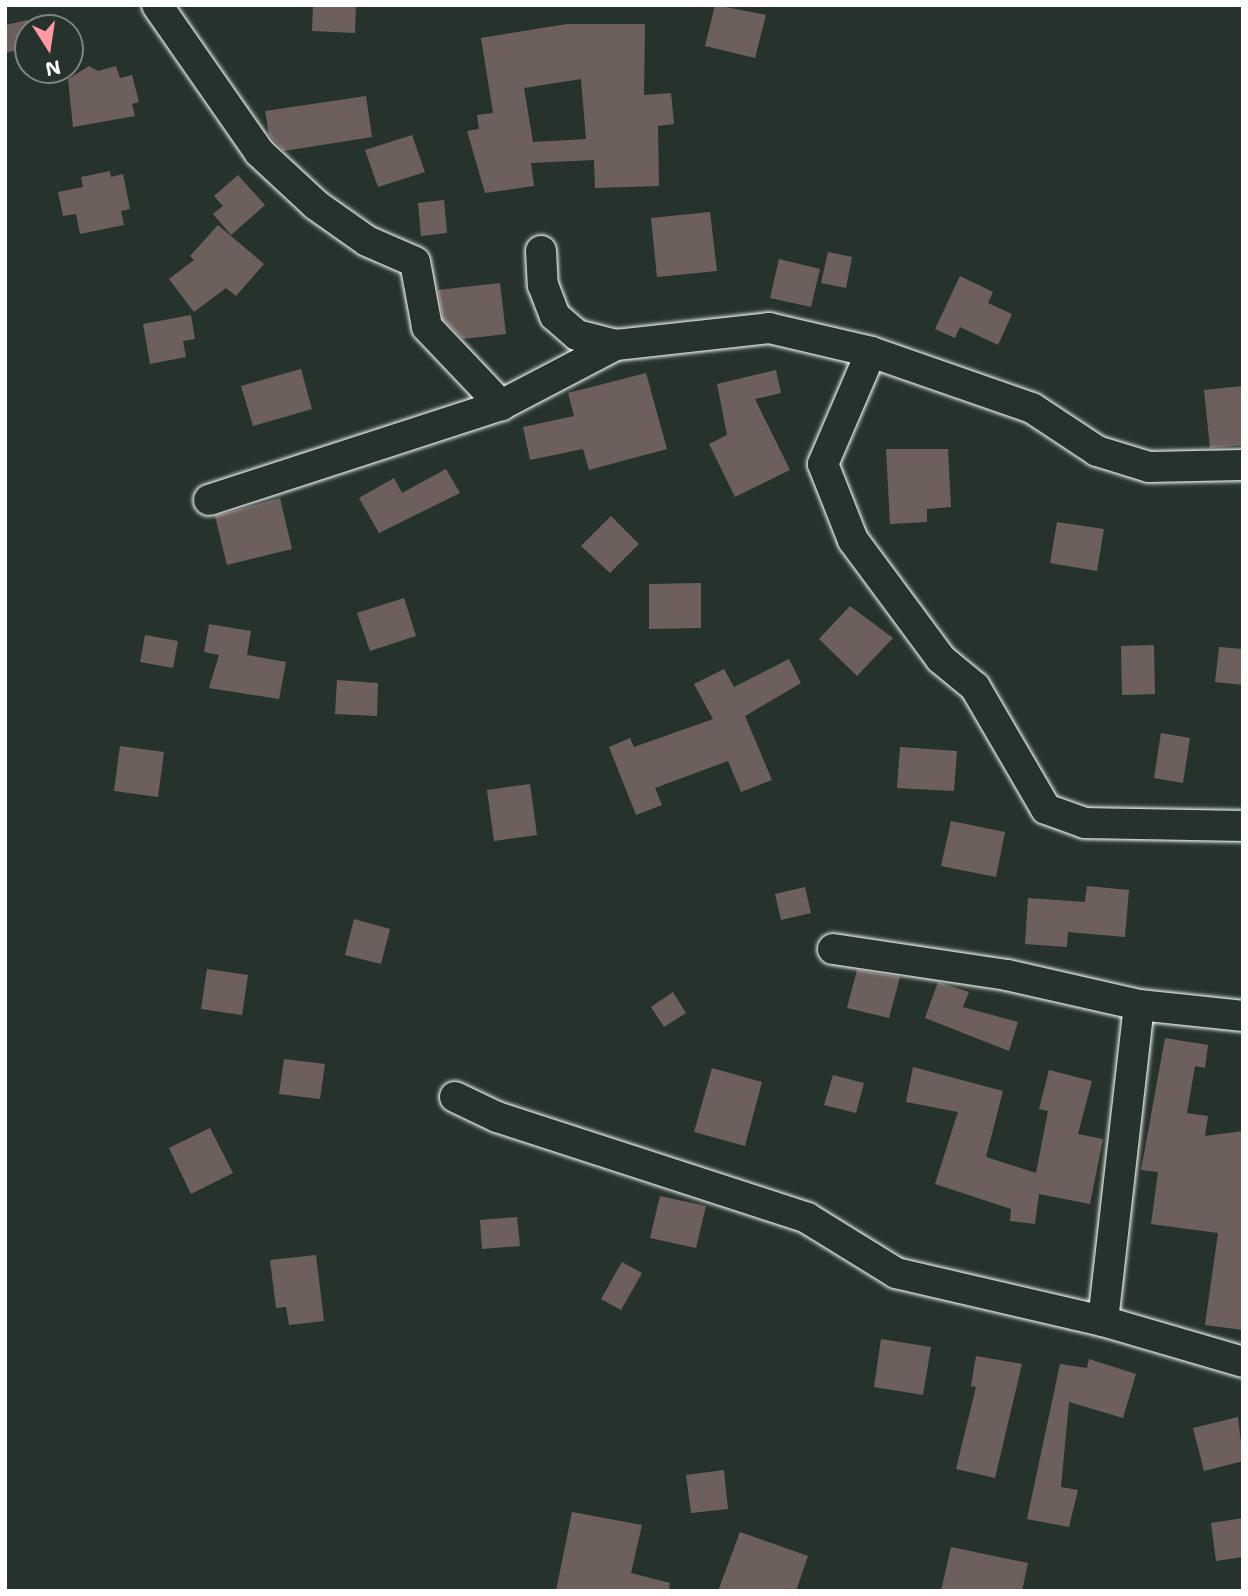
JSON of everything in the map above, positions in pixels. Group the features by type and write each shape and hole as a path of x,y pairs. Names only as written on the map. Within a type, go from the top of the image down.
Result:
{"street":[{"path":"157,5 259,152 316,205 367,241 415,262 427,327 501,405"},
{"path":"541,251 543,285 555,316 577,335 616,345 769,328 872,352 1032,408 1097,451 1136,463 1243,466"},
{"path":"209,500 501,405 616,345"},
{"path":"872,352 824,464 853,540 941,659 975,687 1046,809 1085,823 1243,826"},
{"path":"833,949 1007,975 1139,1005 1243,1016"},
{"path":"1103,1321 1139,1005"},
{"path":"455,1097 496,1117 807,1219 896,1273 1103,1321 1243,1363"}],"building":[{"path":"313,5 356,5 355,33 312,31"},
{"path":"715,5 766,15 755,58 705,46"},
{"path":"14,23 14,51 5,53 5,25"},
{"path":"567,24 645,24 644,95 671,93 674,124 658,126 659,186 595,188 594,160 531,163 534,186 485,193 467,131 479,129 477,115 493,113 481,38","holes":["581,79 586,139 533,142 524,88"]},
{"path":"89,66 98,71 116,66 120,78 132,75 139,102 132,104 135,116 73,127 69,84 84,84 84,69"},
{"path":"366,96 372,137 284,151 269,135 265,111"},
{"path":"412,135 425,172 378,187 365,150"},
{"path":"110,171 111,177 123,174 130,209 121,211 124,225 80,234 76,214 63,216 58,192 83,187 81,177"},
{"path":"238,175 265,205 231,235 213,214 223,206 214,196"},
{"path":"444,200 447,233 421,236 418,203"},
{"path":"710,212 717,271 657,277 651,218"},
{"path":"218,225 264,264 236,296 226,288 194,312 169,279 194,260 190,256"},
{"path":"828,252 852,257 846,288 821,283"},
{"path":"779,259 820,269 811,307 770,298"},
{"path":"960,276 993,292 988,303 1012,314 998,345 960,327 955,338 935,329"},
{"path":"500,283 506,334 463,339 443,319 438,290"},
{"path":"191,315 195,339 183,341 186,357 150,364 143,324"},
{"path":"301,369 312,409 253,426 241,386"},
{"path":"776,370 781,393 755,399 790,470 735,497 709,444 727,435 717,384"},
{"path":"646,373 667,449 589,470 583,449 530,460 523,427 574,416 568,393"},
{"path":"1243,386 1243,445 1210,448 1204,390"},
{"path":"886,449 948,449 951,507 927,509 927,522 890,524"},
{"path":"446,469 460,493 379,533 359,498 394,478 402,493"},
{"path":"280,498 292,549 227,565 215,516"},
{"path":"611,516 639,544 610,573 581,546"},
{"path":"1057,522 1104,529 1097,571 1050,563"},
{"path":"701,583 701,628 649,629 649,584"},
{"path":"404,598 416,636 370,651 357,613"},
{"path":"850,606 893,638 857,676 819,639"},
{"path":"209,624 251,631 247,655 286,662 279,699 209,688 219,655 204,652"},
{"path":"145,635 178,641 173,668 140,662"},
{"path":"1154,645 1155,694 1122,695 1121,646"},
{"path":"1219,647 1243,649 1243,685 1215,682"},
{"path":"789,659 801,683 745,716 772,780 741,792 728,761 655,788 662,805 636,815 609,747 630,738 634,747 713,719 694,684 724,669 734,687"},
{"path":"337,680 378,683 377,716 335,714"},
{"path":"1161,733 1190,738 1183,783 1154,778"},
{"path":"120,746 164,752 158,797 114,791"},
{"path":"900,747 957,751 954,791 897,788"},
{"path":"530,784 537,835 494,841 487,790"},
{"path":"951,821 1005,832 996,877 941,866"},
{"path":"1087,886 1129,890 1125,937 1068,932 1067,947 1025,944 1028,898 1085,902"},
{"path":"805,887 811,913 781,920 775,894"},
{"path":"354,919 390,929 381,964 345,955"},
{"path":"207,969 248,975 242,1015 201,1009"},
{"path":"857,970 900,977 889,1018 847,1008"},
{"path":"938,982 969,992 963,1007 1018,1022 1009,1051 925,1018"},
{"path":"673,992 686,1013 664,1027 651,1007"},
{"path":"1165,1038 1208,1045 1205,1068 1195,1066 1187,1113 1208,1116 1205,1136 1243,1131 1243,1330 1205,1325 1218,1233 1151,1224 1158,1172 1141,1170"},
{"path":"284,1059 325,1064 320,1099 279,1094"},
{"path":"913,1067 1003,1091 986,1157 1036,1173 1048,1111 1039,1109 1049,1070 1092,1081 1078,1134 1103,1139 1090,1204 1039,1194 1035,1224 1010,1221 1011,1209 935,1184 958,1112 906,1102"},
{"path":"712,1068 762,1082 745,1146 694,1132"},
{"path":"833,1075 864,1083 856,1113 824,1105"},
{"path":"210,1128 233,1173 191,1194 169,1148"},
{"path":"660,1196 706,1206 696,1248 650,1238"},
{"path":"517,1217 520,1246 482,1249 480,1220"},
{"path":"316,1255 324,1321 289,1325 286,1307 276,1308 270,1260"},
{"path":"622,1262 642,1273 621,1310 601,1299"},
{"path":"881,1339 931,1347 923,1395 874,1387"},
{"path":"976,1356 1022,1364 995,1478 956,1469 976,1387 971,1386"},
{"path":"1089,1359 1136,1374 1123,1418 1069,1402 1061,1487 1078,1490 1069,1527 1027,1519 1060,1364 1087,1368"},
{"path":"1238,1417 1243,1461 1204,1471 1193,1428"},
{"path":"724,1470 728,1509 691,1513 686,1475"},
{"path":"572,1512 642,1525 631,1573 670,1583 669,1591 556,1591"},
{"path":"1243,1518 1243,1557 1216,1561 1211,1523"},
{"path":"740,1532 808,1556 796,1591 718,1591"},
{"path":"951,1547 1028,1563 1022,1591 941,1591"}]}
